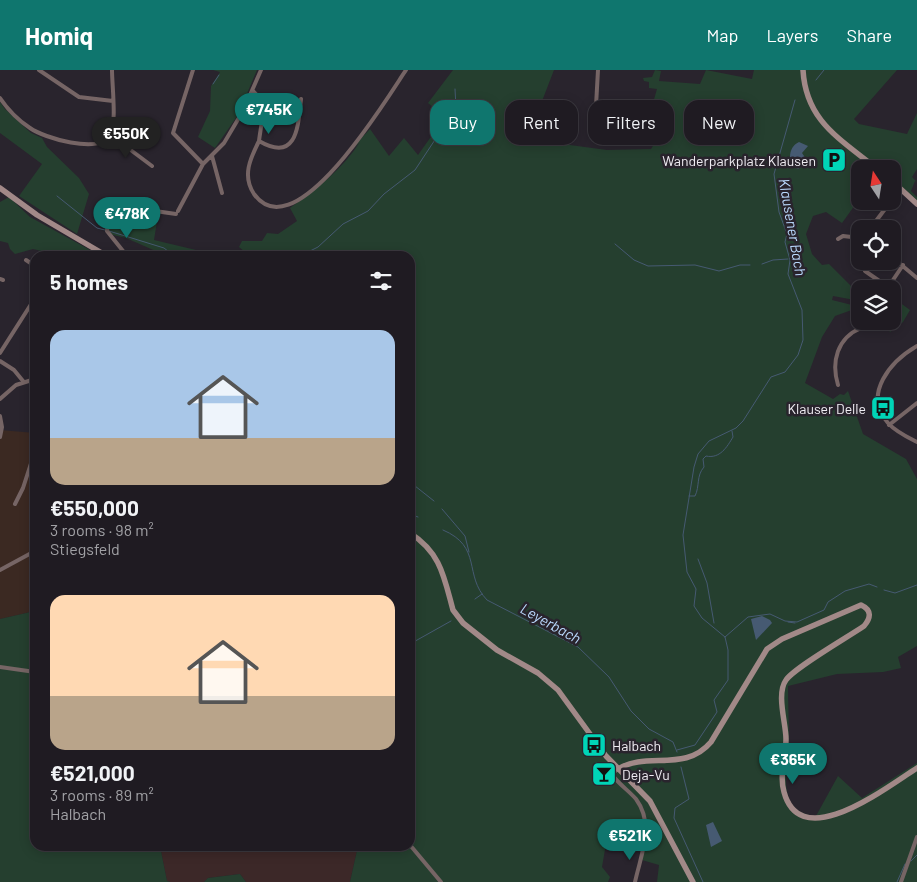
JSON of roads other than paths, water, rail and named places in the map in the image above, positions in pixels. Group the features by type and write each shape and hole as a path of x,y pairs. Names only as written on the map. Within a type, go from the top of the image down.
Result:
{"main road":[{"path":"803,70 807,98 820,121 866,160"},
{"path":"0,188 36,215 98,251"},
{"path":"901,189 917,204"},
{"path":"415,537 427,545 436,557 453,610 458,617 496,650 549,681 618,769 641,791 655,809 693,882"},
{"path":"618,769 627,764 664,762 699,753 711,742 758,663 768,650 788,636 861,605 867,607 869,612 868,621 864,626 795,671 784,681 782,695 786,740 784,792 792,809 797,813 810,818 826,817 857,805 917,768"}],"street":[{"path":"39,70 78,97 113,101"},
{"path":"0,98 17,118 43,136 83,144 97,144 107,139 112,130 112,70"},
{"path":"193,70 173,133 203,164"},
{"path":"123,251 107,231 109,209 111,207 177,213 203,164 229,135 253,91 261,70"},
{"path":"596,100 598,70"},
{"path":"253,91 260,97 262,103 258,141 248,167 249,184 263,203 272,208 287,206 306,194 339,164 354,147 404,71"},
{"path":"258,141 272,148 284,148 289,145 298,126 301,99"},
{"path":"107,139 128,148 152,166"},
{"path":"212,156 222,193"},
{"path":"877,220 884,210"},
{"path":"838,239 843,236 851,237"},
{"path":"26,260 30,263"},
{"path":"893,280 903,265 917,278"},
{"path":"865,271 877,280"},
{"path":"0,353 30,306"},
{"path":"838,384 835,362 841,345 853,332 858,330"},
{"path":"917,346 903,354 878,385 879,403 889,425 917,442"},
{"path":"0,361 14,370 23,381"},
{"path":"0,399 23,381 30,380"},
{"path":"889,425 917,403"},
{"path":"0,416 2,427 0,437"},
{"path":"15,504 30,467"},
{"path":"1,569 30,554"},
{"path":"0,667 30,671"},
{"path":"618,769 614,773 614,777 641,806 647,826 635,882"},
{"path":"901,882 917,837"},
{"path":"414,851 441,882"}],"water":[{"path":"799,142 808,146 802,153 808,162 798,169 792,166 790,156 792,149"},
{"path":"762,616 772,623 756,640 751,619"},
{"path":"713,822 722,841 711,847 706,825"}],"waterway":[{"name":"Klausener Bach","path":"816,80 824,70"},
{"path":"213,84 219,75"},
{"path":"310,251 318,247 343,224 368,211 384,194 415,170 456,108 455,89"},
{"name":"Klausener Bach","path":"677,750 695,745 717,712 714,700 728,680 728,650 725,637 702,618 694,606 696,589 687,572 683,535 694,467 698,454 709,441 736,428 743,421 771,377 785,372 798,355 803,340 802,310 788,274 790,260 785,242 787,234 779,212 774,174 795,100"},
{"name":"Leyerbach","path":"57,196 97,228 105,230"},
{"name":"Leyerbach","path":"109,231 164,248 168,251"},
{"path":"615,244 634,260 648,266 695,265 719,271 740,265 750,265"},
{"path":"762,264 773,260 788,259"},
{"path":"689,496 695,496 700,474 704,467 703,459 706,456 719,454 733,437 732,431"},
{"name":"Leyerbach","path":"415,486 434,501"},
{"path":"442,509 465,536 469,552"},
{"name":"Leyerbach","path":"443,530 455,537 463,545 468,553 480,591 487,600 578,647 609,677 631,711 649,729 673,742 677,752"},
{"path":"698,559 707,583 714,623"},
{"path":"725,637 748,617 770,614 785,621 797,622 824,610 828,602 845,591 869,584 877,587"},
{"path":"884,590 895,593 917,585"},
{"path":"475,599 482,594"},
{"path":"415,641 451,621"},
{"path":"788,622 795,623"},
{"name":"Leyerbach","path":"681,767 689,799 675,808 674,818 703,882"},
{"path":"911,861 917,855"},
{"path":"897,882 905,864"}],"place":[{"name":"Wanderparkplatz Klausen","path":"834,160"},
{"name":"Klauser Delle","path":"883,408"},
{"name":"Halbach","path":"594,745"},
{"name":"Deja-Vu","path":"604,774"}]}
